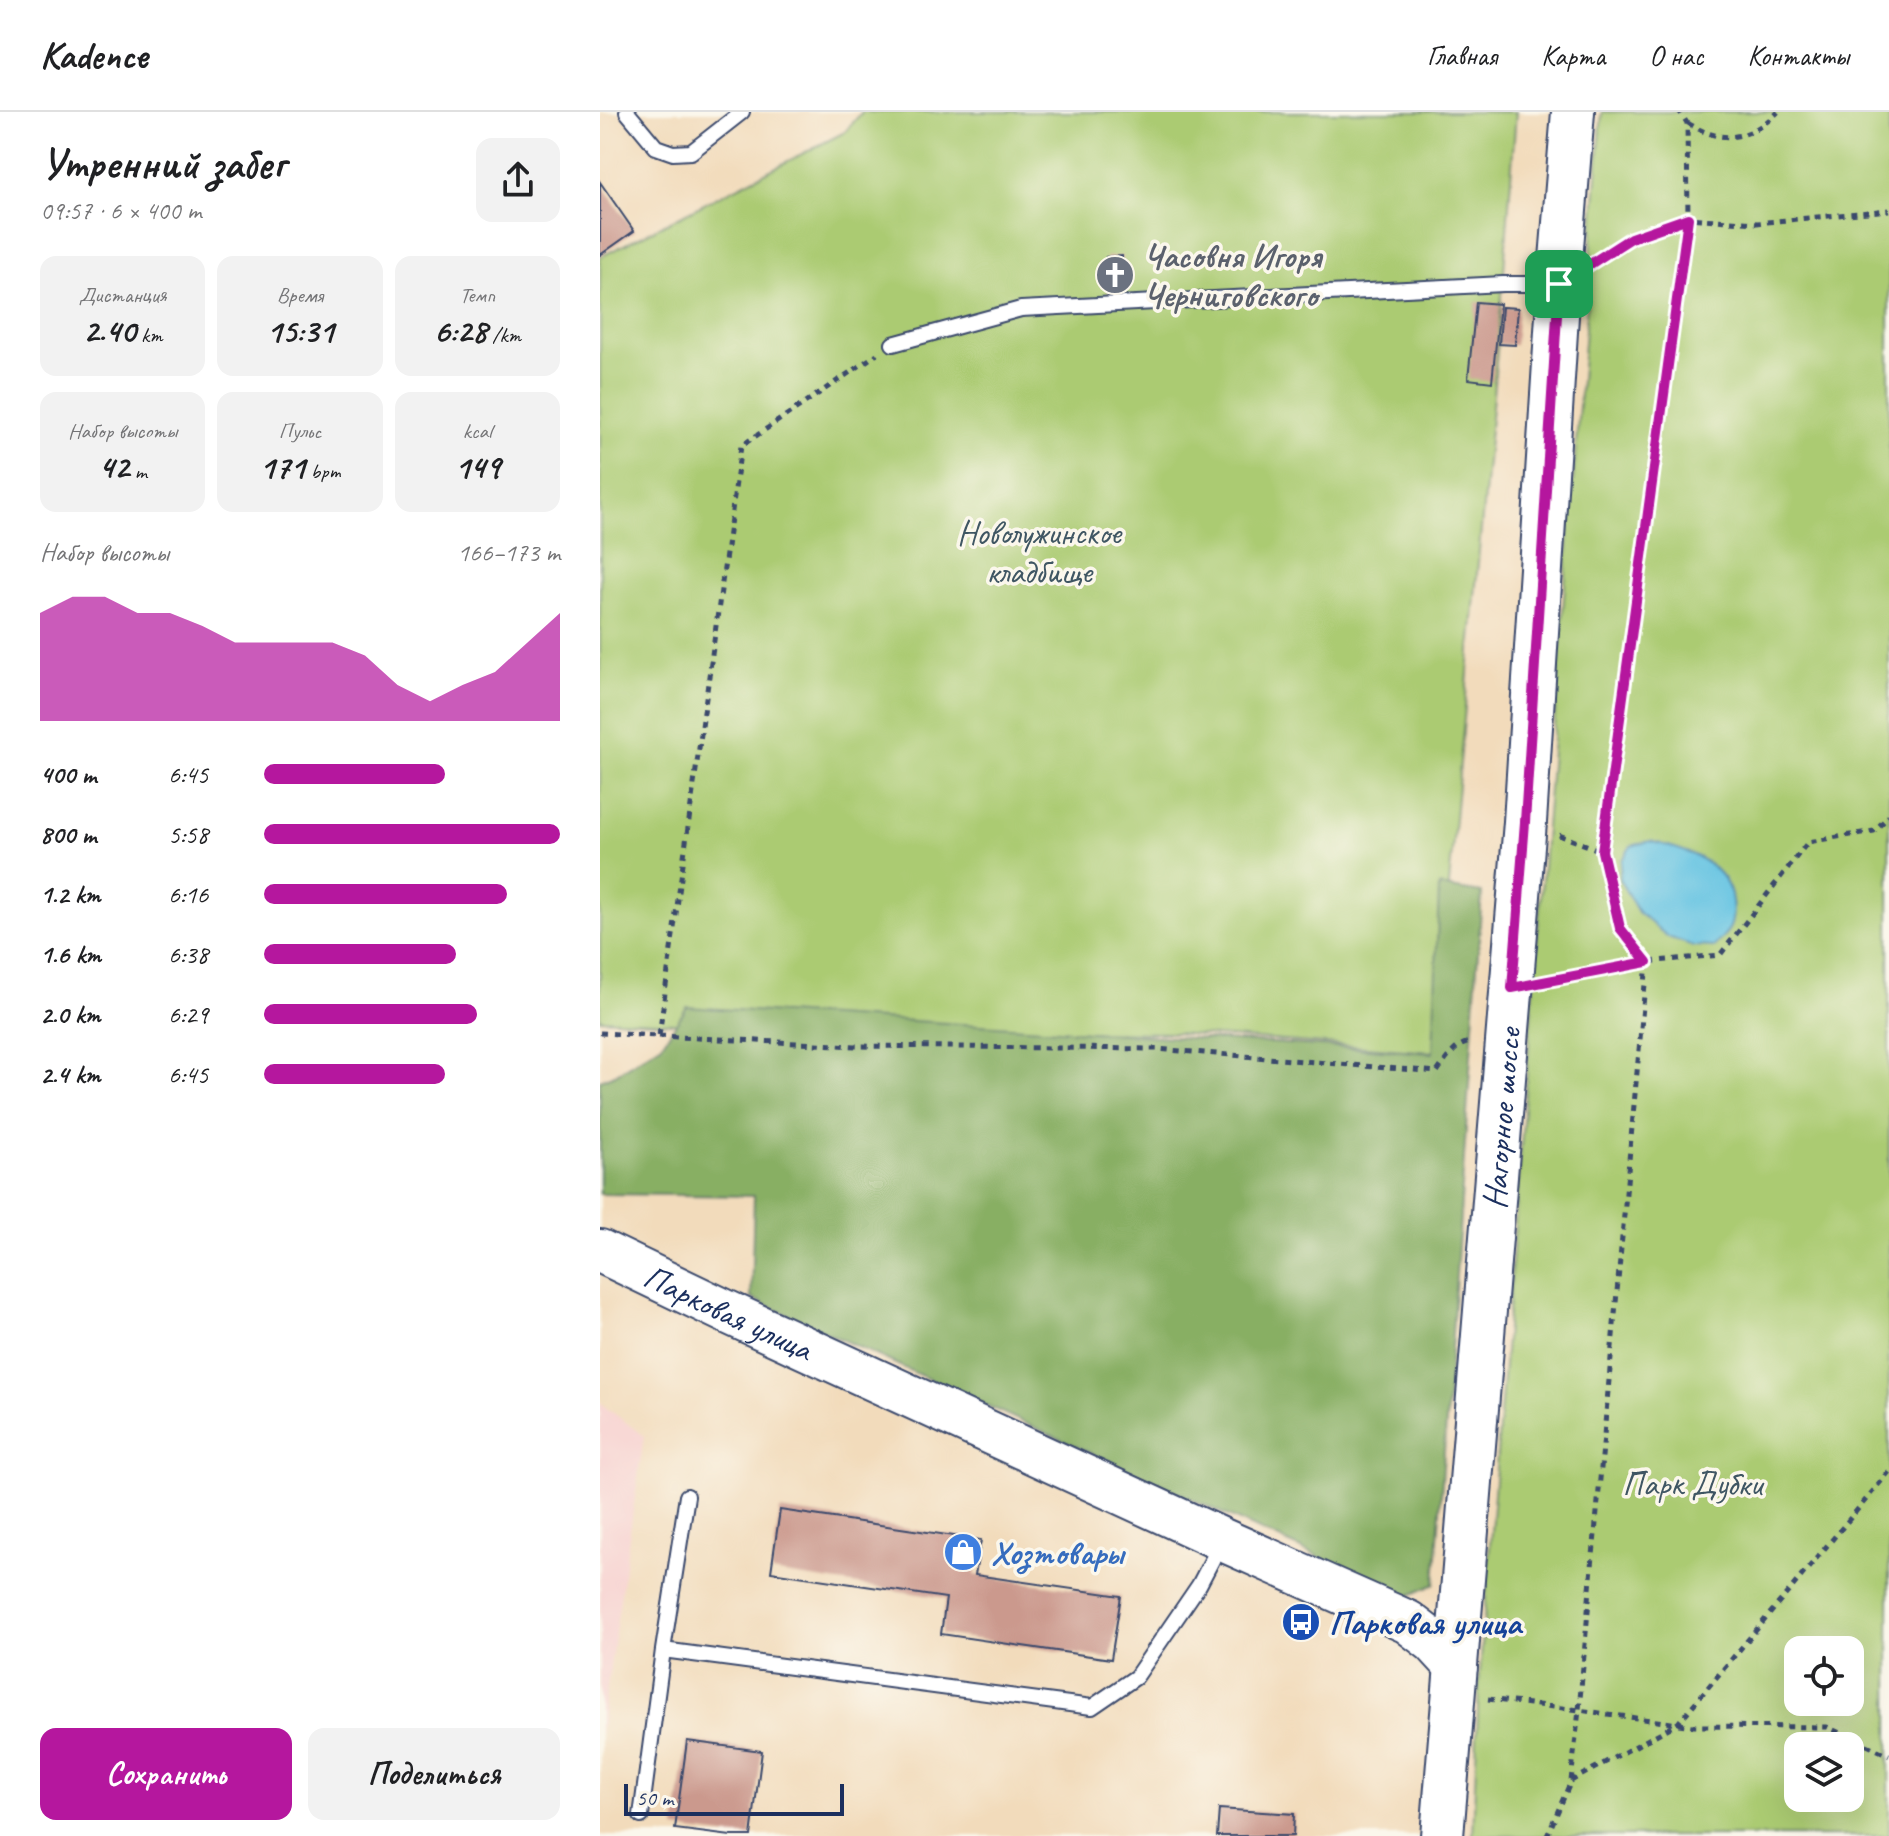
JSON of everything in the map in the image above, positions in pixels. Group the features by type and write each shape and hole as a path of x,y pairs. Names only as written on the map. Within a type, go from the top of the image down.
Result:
{"street":[{"name":"Нагорное шоссе","path":"1442,1836 1525,822 1573,112"},
{"name":"Парковая улица","path":"600,1251 1223,1540 1408,1622 1434,1642 1456,1666"}],"lane":[{"path":"627,112 656,147 673,153 691,152 742,112"},
{"path":"893,344 1021,309 1503,284 1559,284"},
{"path":"641,1816 687,1496"},
{"path":"663,1650 1092,1707 1136,1677 1199,1585 1223,1540"}],"path":[{"path":"1680,112 1687,123 1704,133 1729,138 1755,130 1778,112"},
{"path":"1547,1836 1571,1781 1647,962 1620,928 1602,851 1688,218 1687,123"},
{"path":"1559,284 1631,238 1688,218 1757,223 1889,210"},
{"path":"659,1036 741,446 893,344"},
{"path":"1512,988 1647,962 1720,955 1808,842 1874,831 1889,816"},
{"path":"1525,822 1602,851"},
{"path":"600,1033 856,1046 1157,1049 1437,1072 1463,1043 1508,1036"},
{"path":"1571,1781 1678,1723 1889,1472"},
{"path":"1483,1699 1693,1726 1827,1727 1889,1755"}],"shaded area":[{"path":"600,1403 644,1436 600,1735"}],"green space":[{"name":"Новолужинское кладбище","path":"862,112 1516,112 1434,1052 1175,1033 783,1029 600,1019 600,257 845,132"},
{"name":"Парк Дубки","path":"1602,112 1889,112 1889,1836 1473,1836 1479,1685"},
{"path":"1439,886 1482,893 1435,1584 1406,1597 751,1298 754,1196 600,1194 600,1080 662,1044 687,1007 1433,1053"}],"water":[{"path":"1650,841 1699,858 1719,872 1726,883 1732,899 1732,919 1729,930 1714,947 1693,946 1668,937 1638,912 1619,879 1622,860 1631,846"}],"building":[{"path":"600,182 634,231 600,255"},
{"name":"Часовня Игоря Черниговского","path":"1122,256 1123,293 1108,294 1106,257"},
{"path":"1476,302 1500,304 1492,382 1468,379"},
{"path":"1502,307 1518,308 1515,345 1499,344"},
{"path":"780,1510 981,1540 975,1575 1121,1596 1111,1659 941,1634 946,1598 771,1572"},
{"path":"687,1741 762,1751 751,1836 675,1829"},
{"path":"1219,1809 1294,1814 1293,1836 1217,1836"}],"place":[{"name":"Часовня Игоря Черниговского","path":"1115,275"},
{"name":"Хозтовары","path":"963,1552"},
{"name":"Парковая улица","path":"1301,1622"}],"route":[{"path":"1688,218 1602,851 1620,928 1647,962 1512,988 1525,822 1559,284 1631,238 1688,218"}]}
